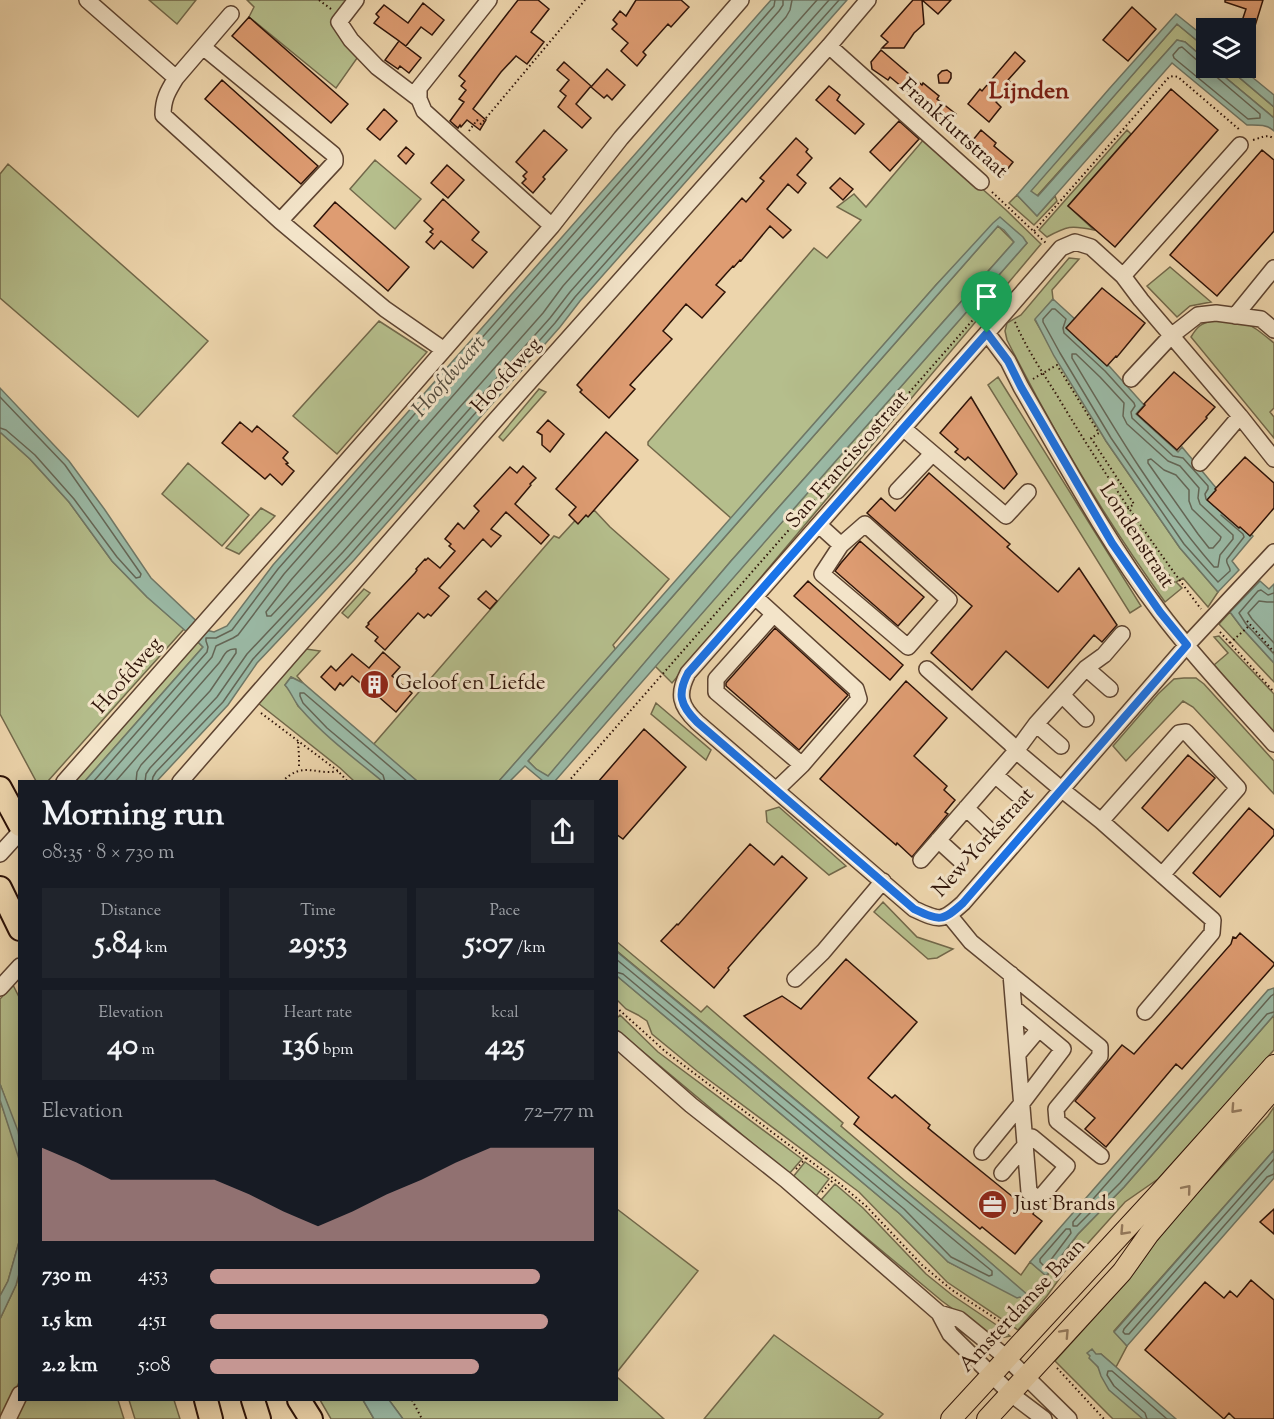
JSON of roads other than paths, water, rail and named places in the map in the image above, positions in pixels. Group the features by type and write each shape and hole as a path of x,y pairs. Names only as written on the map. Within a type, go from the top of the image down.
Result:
{"highway":[{"path":"0,788 16,817"},
{"path":"0,888 18,925"},
{"path":"206,1401 211,1419"},
{"path":"253,1401 259,1419"},
{"path":"300,1401 311,1419"}],"main road":[{"name":"Amsterdamse Baan","path":"951,1419 1274,1065"},
{"path":"987,1419 1122,1272 1149,1234 1274,1088"}],"street":[{"path":"87,0 176,78"},
{"path":"356,0 339,22 351,40 377,66 419,99"},
{"path":"489,0 419,88 419,99 424,111 552,225"},
{"name":"Hoofdweg","path":"66,780 444,350 552,225 621,138 741,0"},
{"name":"Hoofdweg","path":"182,780 492,424 868,0"},
{"path":"231,14 176,78 163,104 163,114 280,221 386,309 444,350"},
{"name":"Frankfurtstraat","path":"829,46 981,182"},
{"path":"203,47 335,158 334,162 280,221"},
{"path":"1244,139 1123,276 1274,459"},
{"name":"San Franciscostraat","path":"682,700 682,686 688,673 987,333 1005,302 1052,248 1075,242 1086,245 1123,276"},
{"path":"1235,315 1274,268"},
{"path":"1131,380 1171,336 1198,315 1216,313 1261,319 1274,330"},
{"name":"Londenstraat","path":"987,333 1008,361 1112,543 1160,612 1274,744"},
{"path":"1200,463 1240,416"},
{"path":"903,428 1006,516 1028,492"},
{"path":"897,491 933,453"},
{"path":"865,524 949,600 908,647 822,574 841,545 865,524"},
{"path":"819,525 841,545"},
{"name":"New Yorkstraat","path":"682,700 686,710 697,722 914,909 934,918 949,915 963,903 1187,645 1274,552"},
{"path":"755,597 856,689 859,699 802,765 776,790"},
{"path":"773,615 716,679 716,692 802,765"},
{"path":"921,860 1016,751 1036,724 1086,668 1104,654 1122,634"},
{"path":"1086,668 1110,689"},
{"path":"927,669 1016,751 1101,821 1213,920 1212,933 1145,1012"},
{"path":"1062,695 1086,719"},
{"path":"1036,724 1060,746"},
{"path":"1101,821 1179,733 1186,732 1238,788 1162,875"},
{"path":"995,775 1017,794"},
{"path":"966,808 989,830"},
{"path":"0,854 18,834"},
{"path":"938,840 960,860"},
{"path":"795,980 823,952 883,881"},
{"path":"949,915 971,942 1100,1047 1101,1056 1056,1109 1057,1121 1101,1156"},
{"path":"0,988 18,968"},
{"path":"1002,1173 1026,1146 1011,974"},
{"path":"982,1152 1063,1049 1014,1008"},
{"path":"1018,1054 1039,1029"},
{"path":"618,1041 691,1105 786,1180 939,1313 950,1334 1011,1394 1044,1419"},
{"path":"939,1313 959,1319 1007,1358 1070,1419"},
{"path":"8,1419 18,1398"}],"water":[{"name":"Hoofdvaart","path":"771,0 847,0 354,560 257,663 228,705 158,780 86,780 203,647 147,597 112,561 69,502 30,459 0,432 0,388 69,461 151,578 206,630 214,632 227,626 273,565"},
{"path":"1176,14 1196,30 1196,40 1177,24 1031,191 1038,196 1177,40 1185,42 1196,51 1196,78 1226,78 1274,118 1274,131 1265,126 1247,125 1172,63 1037,216 1017,195"},
{"path":"1240,78 1253,78 1274,95 1274,107"},
{"path":"1000,217 1027,243 556,780 542,780 525,766 511,780 500,780 936,285","holes":["998,226 1014,242 731,561 548,776 536,769 528,761"]},
{"path":"1053,299 1076,320 1068,329 1110,367 1144,405 1136,414 1178,452 1182,447 1217,489 1211,496 1253,536 1232,561 1239,570 1218,592 1180,548 1106,441 1054,356 1035,319"},
{"path":"1260,581 1269,589 1274,584 1274,663 1230,612"},
{"path":"291,677 303,683 416,780 381,780 319,728 298,705 285,685"},
{"path":"618,953 1029,1296 1025,1301 1020,1297 1017,1298 948,1262 900,1214 618,977"},
{"path":"1274,988 1274,1015 1124,1187 1078,1234 1046,1276 1030,1262 1268,990"},
{"path":"0,1084 18,1131 18,1156 0,1100"},
{"path":"1274,1150 1274,1178 1127,1346 1114,1332"},
{"path":"18,1246 18,1278 0,1319 0,1296 8,1281"},
{"path":"1092,1349 1096,1354 1101,1354 1176,1419 1143,1419 1109,1390 1098,1367 1089,1358 1087,1353"},
{"path":"364,1401 390,1401 403,1419 374,1419"}],"place":[{"name":"Geloof en Liefde","path":"374,684"},
{"name":"Just Brands","path":"993,1205"}],"district":[{"name":"Lijnden","path":"1029,92"}]}
